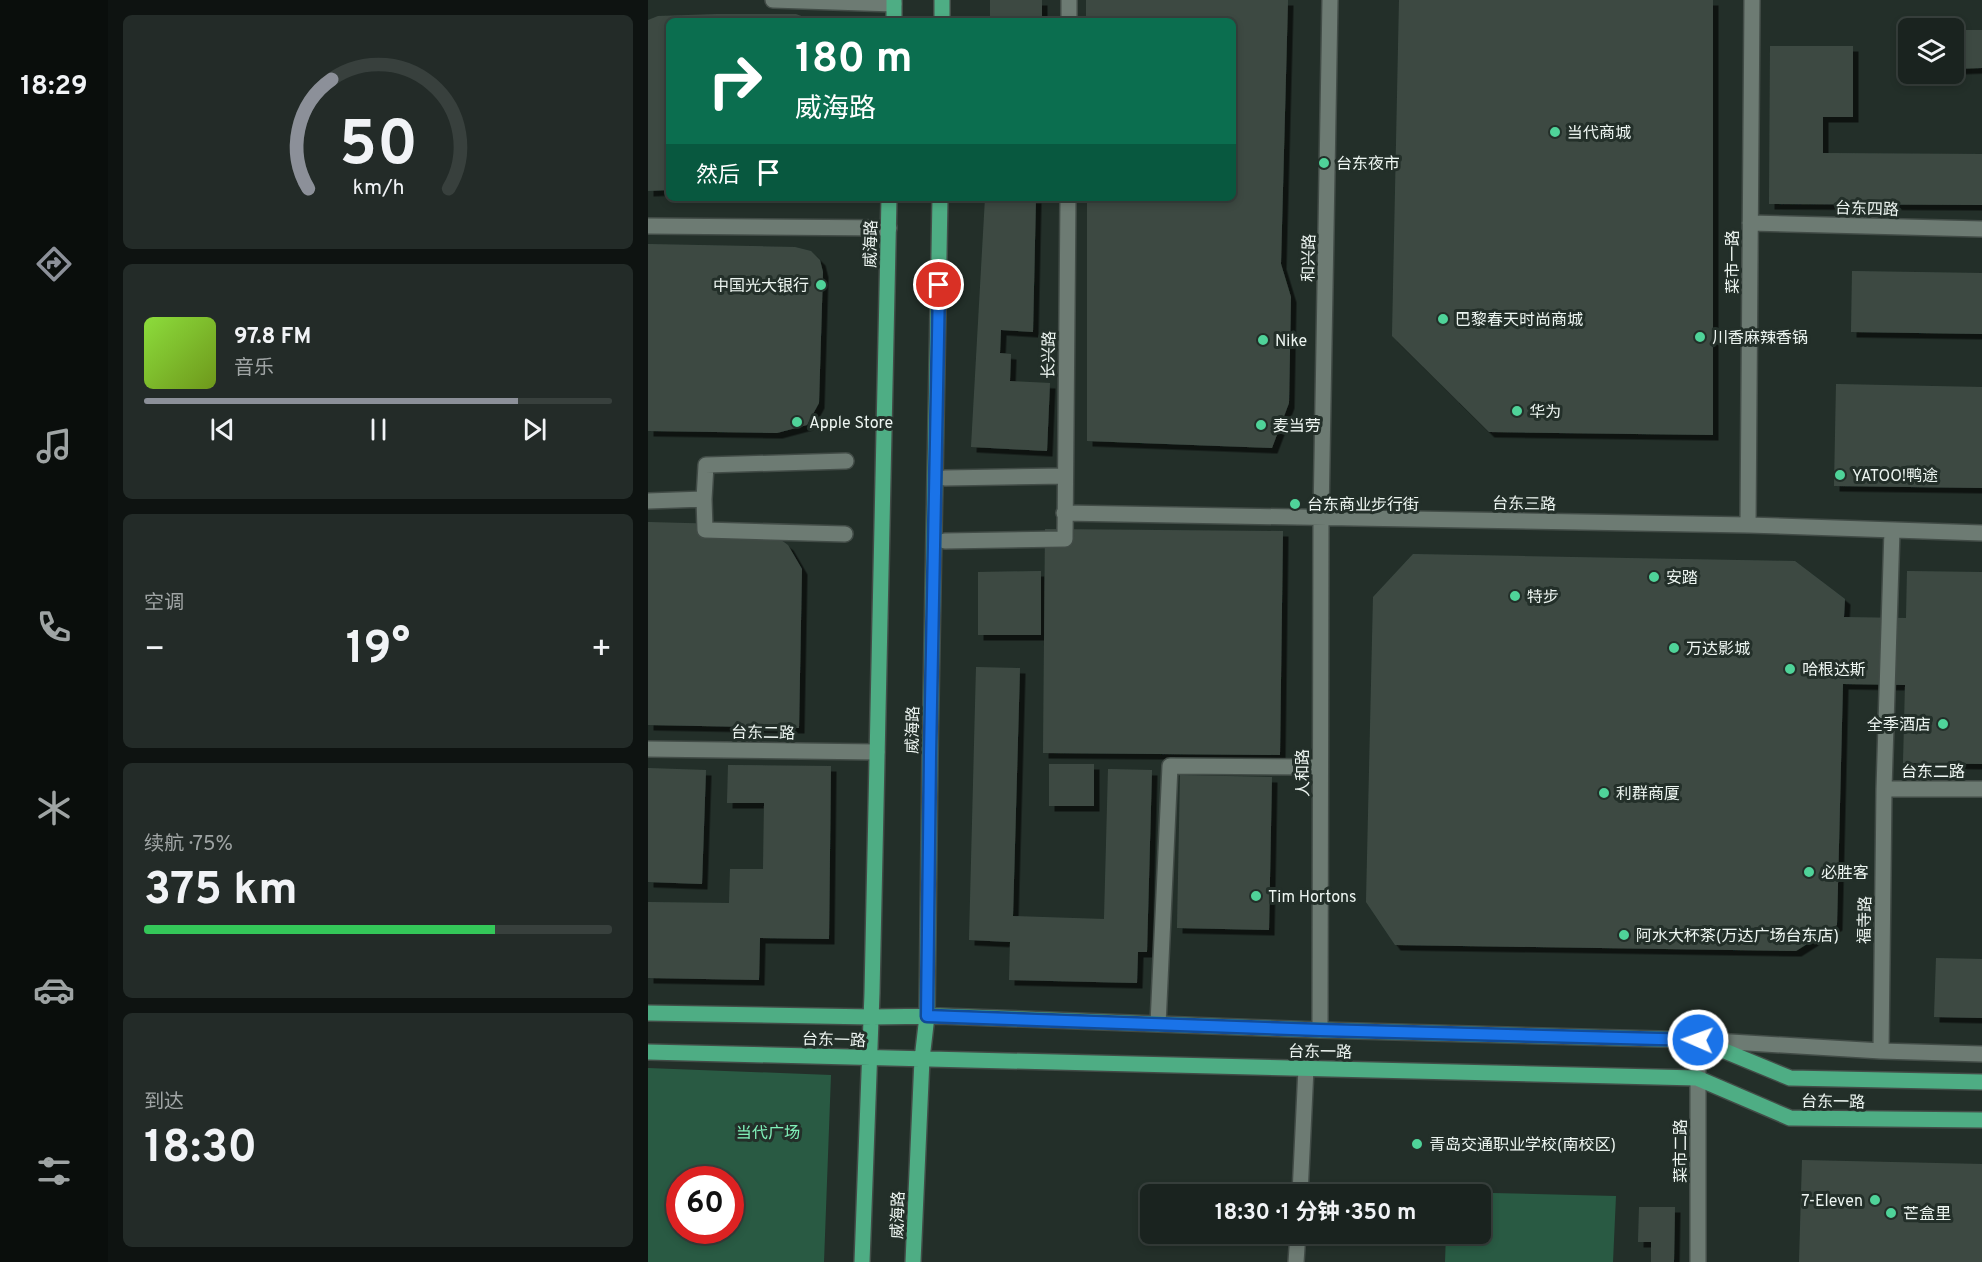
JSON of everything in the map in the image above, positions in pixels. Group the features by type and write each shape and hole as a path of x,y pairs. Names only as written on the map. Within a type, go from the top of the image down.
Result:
{"main road":[{"path":"942,0 942,18"},
{"path":"894,2 894,18"},
{"name":"威海路","path":"862,1262 871,1058 889,201"},
{"name":"威海路","path":"913,1262 922,1059 927,1016 940,201"},
{"name":"台东一路","path":"648,1013 927,1016 1698,1040 1790,1078 1982,1082"},
{"name":"台东一路","path":"648,1052 1697,1078 1790,1118 1982,1120"}],"street":[{"path":"773,0 894,2"},
{"path":"1069,18 1070,0"},
{"name":"和兴路","path":"1321,517 1330,0"},
{"name":"菜市一路","path":"1748,525 1752,0"},
{"name":"长兴路","path":"945,541 1065,539 1068,201"},
{"name":"台东四路","path":"1750,223 1982,229"},
{"path":"648,226 889,228"},
{"path":"845,534 705,530 704,499 706,465 846,461"},
{"path":"945,478 1065,476"},
{"path":"648,501 704,499"},
{"name":"台东三路","path":"1064,513 1748,525 1982,533"},
{"name":"人和路","path":"1320,1030 1321,517"},
{"name":"福寺路","path":"1881,1051 1884,789 1892,530"},
{"name":"台东二路","path":"648,749 877,752"},
{"path":"1158,1024 1170,766 1320,767"},
{"name":"台东二路","path":"1884,789 1982,789"},
{"path":"1698,1040 1881,1051 1982,1054"},
{"name":"菜市二路","path":"1698,1040 1698,1262"},
{"path":"1300,1184 1306,1068"},
{"path":"1296,1262 1297,1244"}],"green space":[{"name":"当代广场","path":"648,1068 831,1075 824,1262 648,1262"},
{"path":"1491,1193 1616,1196 1613,1262 1445,1262 1446,1244 1491,1244"}],"building":[{"path":"990,0 1042,0 1042,18 990,18"},
{"path":"1086,0 1288,0 1281,264 1291,297 1289,403 1272,448 1087,441 1087,201 1236,201 1236,18 1086,18"},
{"name":"当代商城","path":"1399,0 1713,0 1713,435 1489,432 1392,336"},
{"path":"796,14 807,18 666,18 666,190 648,191 648,20 658,16"},
{"path":"1964,30 1982,30 1982,68 1964,69"},
{"path":"1770,46 1853,46 1853,117 1823,117 1823,153 1982,154 1982,205 1769,204"},
{"path":"985,201 1036,201 1033,332 1001,330 1000,353 1011,354 1010,381 1050,383 1047,451 971,447"},
{"path":"648,244 795,247 811,251 820,260 823,272 819,403 807,425 777,433 648,431"},
{"path":"1852,271 1982,273 1982,334 1851,332"},
{"path":"1836,384 1982,387 1982,488 1834,486"},
{"path":"648,522 760,525 788,545 802,569 799,728 648,725"},
{"path":"1045,529 1283,531 1280,755 1043,753"},
{"name":"利群商厦","path":"1413,554 1795,561 1845,599 1844,617 1906,618 1907,571 1982,572 1982,764 1903,763 1905,685 1843,684 1837,925 1796,951 1395,945 1366,902 1373,597"},
{"path":"1041,571 1041,635 978,635 978,572"},
{"path":"976,667 1020,668 1013,916 1104,919 1108,769 1152,770 1147,952 1138,952 1137,983 1009,980 1010,942 969,940"},
{"path":"1049,764 1094,764 1094,806 1049,806"},
{"path":"728,765 831,766 829,939 760,938 759,980 648,978 648,902 729,903 730,869 763,869 764,803 727,803"},
{"path":"648,768 706,770 702,884 648,882"},
{"path":"1180,775 1272,777 1269,930 1177,928"},
{"path":"1936,958 1982,959 1982,1018 1934,1017"},
{"name":"芒盒里","path":"1802,1160 1982,1164 1982,1262 1799,1262"},
{"path":"1639,1207 1675,1207 1674,1262 1651,1262 1651,1242 1638,1242"}],"place":[{"name":"当代商城","path":"1555,132"},
{"name":"台东夜市","path":"1324,163"},
{"name":"中国光大银行","path":"821,285"},
{"name":"巴黎春天时尚商城","path":"1443,319"},
{"name":"川香麻辣香锅","path":"1700,337"},
{"name":"Nike","path":"1263,340"},
{"name":"华为","path":"1517,411"},
{"name":"Apple Store","path":"797,422"},
{"name":"麦当劳","path":"1261,425"},
{"name":"YATOO!鸭途","path":"1840,475"},
{"name":"台东商业步行街","path":"1295,504"},
{"name":"安踏","path":"1654,577"},
{"name":"特步","path":"1515,596"},
{"name":"万达影城","path":"1674,648"},
{"name":"哈根达斯","path":"1790,669"},
{"name":"全季酒店","path":"1943,724"},
{"name":"利群商厦","path":"1604,793"},
{"name":"必胜客","path":"1809,872"},
{"name":"Tim Hortons","path":"1256,896"},
{"name":"阿水大杯茶(万达广场台东店)","path":"1624,935"},
{"name":"青岛交通职业学校(南校区)","path":"1417,1144"},
{"name":"7-Eleven","path":"1875,1200"},
{"name":"芒盒里","path":"1891,1213"}],"route":[{"path":"939,285 927,1016 1698,1040"}]}
